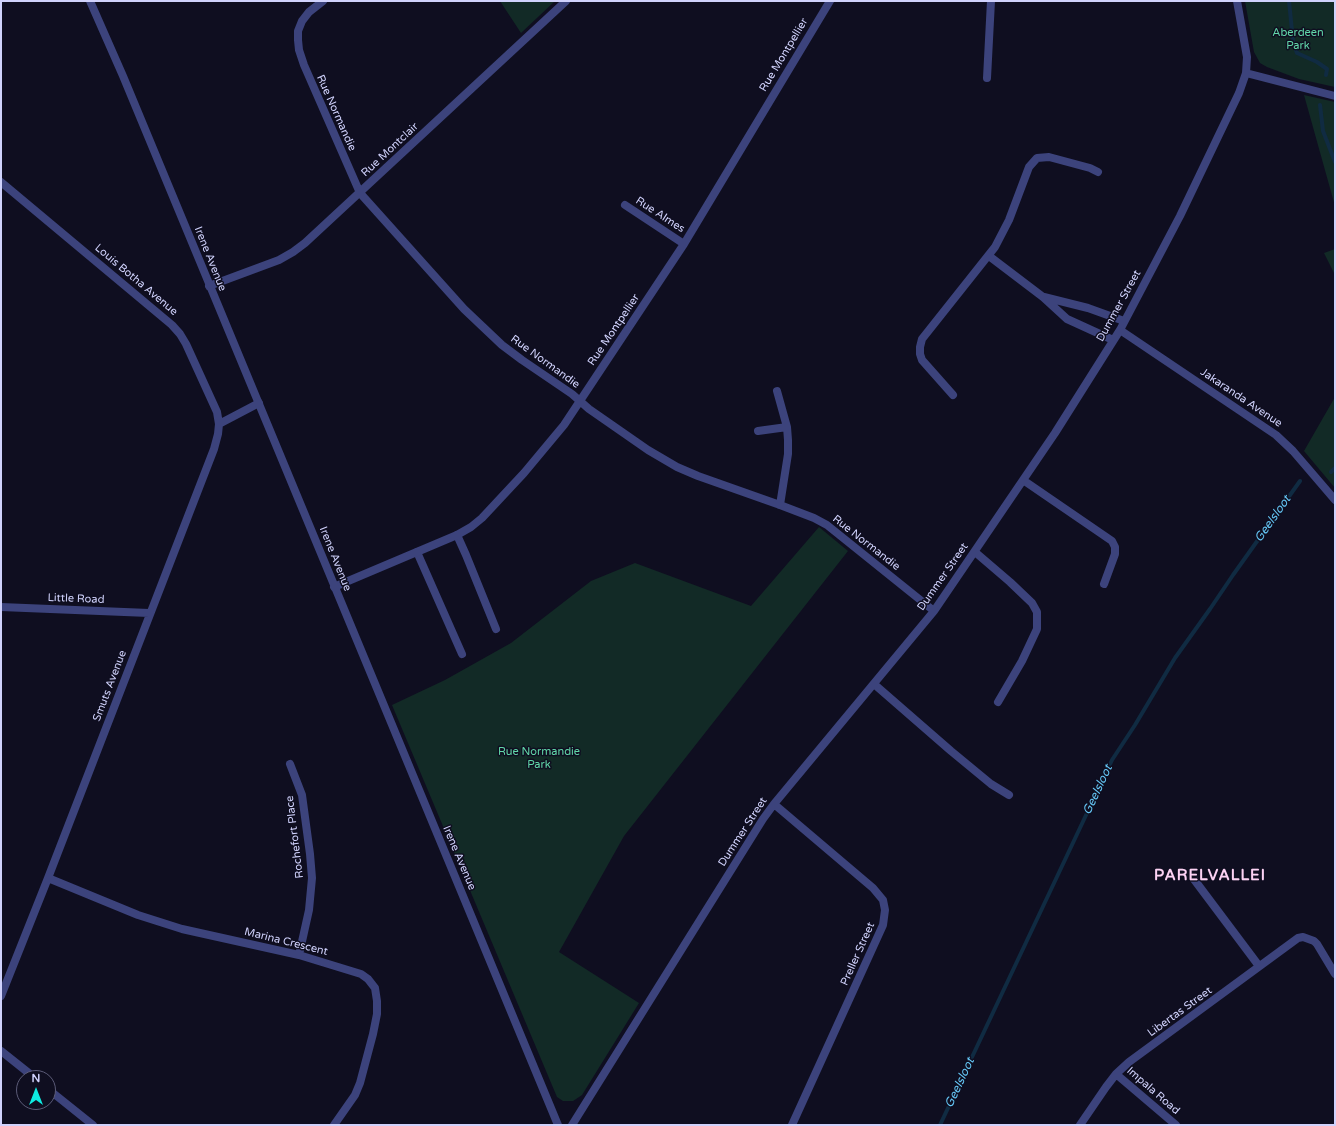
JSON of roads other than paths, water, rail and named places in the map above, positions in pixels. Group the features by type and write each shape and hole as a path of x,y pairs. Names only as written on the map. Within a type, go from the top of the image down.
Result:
{"street":[{"name":"Irene Avenue","path":"90,1 123,76 558,1125"},
{"name":"Rue Normandie","path":"323,1 309,12 302,21 298,31 299,50 304,65 360,193 464,309 502,345 648,450 677,467 698,476 780,505 814,518 827,525 934,611"},
{"name":"Rue Montclair","path":"209,286 279,260 293,252 319,232 566,1"},
{"name":"Rue Montpellier","path":"334,587 457,535 471,527 482,518 524,473 564,425 684,244 830,1"},
{"path":"987,78 991,1"},
{"name":"Dummer Street","path":"572,1125 763,819 934,611 1055,433 1120,330 1183,209 1239,93 1246,73 1247,57 1237,1"},
{"path":"1246,73 1335,96"},
{"path":"953,395 922,360 920,347 922,339 988,256 1002,235 1032,162 1037,158 1049,157 1090,168 1098,172"},
{"name":"Louis Botha Avenue","path":"1,182 165,318 180,334 217,412 219,424"},
{"name":"Rue Almes","path":"624,205 684,244"},
{"path":"988,256 1043,297 1067,319 1113,340"},
{"path":"1043,297 1088,308 1124,322"},
{"name":"Jakaranda Avenue","path":"1120,330 1256,420 1276,435 1293,451 1335,500"},
{"path":"777,391 787,427 788,454 780,505"},
{"path":"219,424 259,403"},
{"name":"Smuts Avenue","path":"1,996 214,449 219,424"},
{"path":"758,432 787,427"},
{"path":"1023,480 1112,541 1116,554 1104,584"},
{"path":"457,535 496,629"},
{"path":"417,552 462,654"},
{"path":"975,552 1032,603 1037,612 1037,628 1022,661 998,702"},
{"name":"Little Road","path":"1,607 149,613"},
{"path":"874,684 991,784 1009,795"},
{"name":"Rochefort Place","path":"290,764 302,795 311,872 309,910 299,955"},
{"name":"Preller Street","path":"774,804 873,888 883,900 885,910 883,926 792,1125"},
{"name":"Marina Crescent","path":"48,878 138,915 182,929 299,955 361,974 368,979 375,988 377,1014 360,1083 355,1095 334,1125"},
{"path":"1193,878 1259,966"},
{"name":"Libertas Street","path":"1080,1125 1116,1074 1129,1062 1298,938 1309,938 1317,944 1335,974"},
{"path":"1,1051 25,1070"},
{"name":"Impala Road","path":"1116,1074 1176,1125"},
{"path":"56,1095 93,1125"}],"waterway":[{"path":"1289,1 1293,41 1297,53 1317,62 1327,69 1326,75"},
{"path":"1320,105 1323,131 1335,162"},
{"name":"Geelsloot","path":"1331,472 1335,468"},
{"name":"Geelsloot","path":"940,1125 1112,760 1175,658 1300,481"}],"district":[{"name":"PARELVALLEI","path":"1210,876"}],"park label":[{"name":"Aberdeen Park","path":"1298,39"},
{"name":"Rue Normandie Park","path":"539,758"}]}
